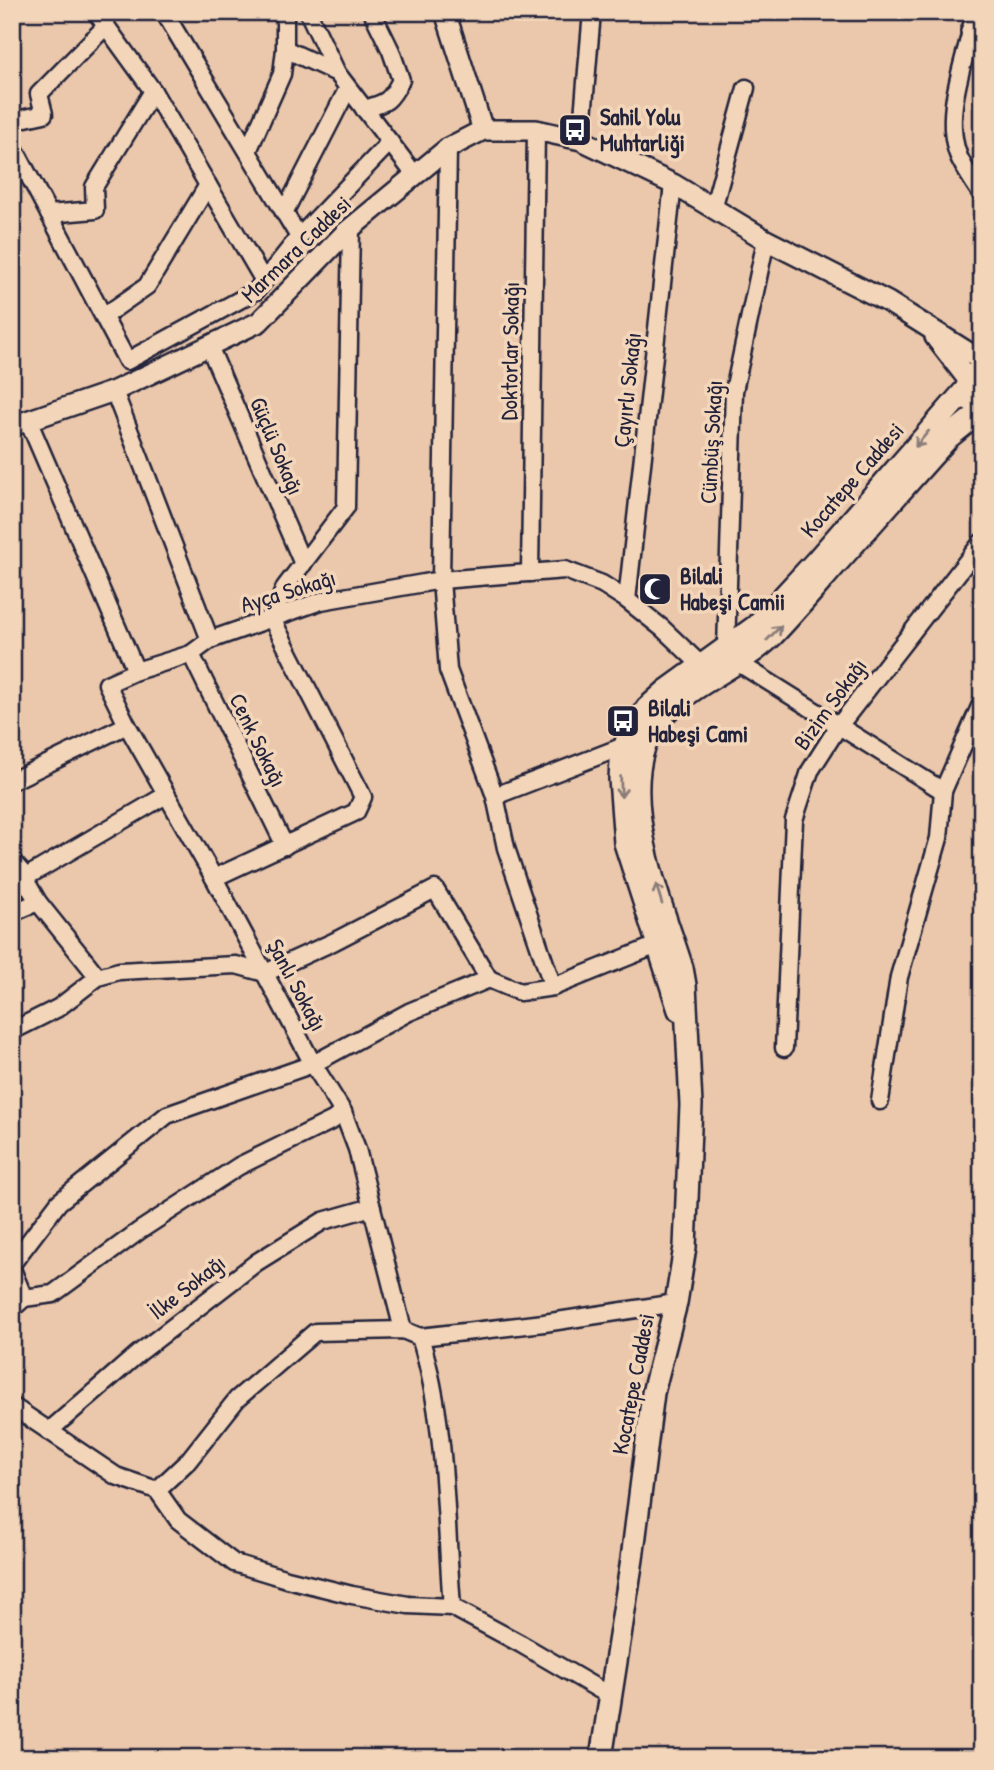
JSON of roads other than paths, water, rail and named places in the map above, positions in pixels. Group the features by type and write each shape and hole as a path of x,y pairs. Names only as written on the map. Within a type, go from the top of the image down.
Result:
{"main road":[{"name":"Kocatepe Caddesi","path":"731,656 972,379"},
{"path":"972,379 969,402 981,412"},
{"name":"Kocatepe Caddesi","path":"665,942 640,815 639,777 648,738 663,715 708,672 731,656 770,638 949,437 981,412"},
{"name":"Kocatepe Caddesi","path":"600,1753 612,1697 653,1393 676,1303 685,1247 691,1144 685,985 625,843 620,779 628,735 647,708 666,691 708,672"},
{"path":"624,746 648,738"}],"street":[{"path":"164,12 299,237"},
{"path":"247,151 282,74 285,12"},
{"path":"308,12 337,74 415,175"},
{"path":"364,109 383,104 393,97 401,80 391,51 372,12"},
{"path":"445,12 483,130"},
{"path":"581,140 592,12"},
{"path":"981,12 971,31 956,94 953,125 958,155 982,195"},
{"path":"12,121 44,114 39,94 101,19 153,91 264,281"},
{"path":"285,48 337,74"},
{"path":"284,213 348,88"},
{"path":"713,209 746,88"},
{"path":"50,214 95,210 94,187 153,91"},
{"name":"Marmara Caddesi","path":"20,423 114,391 259,322 351,227 448,148 483,130 537,130 581,140 673,184 766,240 888,302 982,361"},
{"name":"Doktorlar Sokağı","path":"530,573 537,130"},
{"path":"12,144 127,361 256,291 299,237 390,142"},
{"path":"448,148 441,580 448,670 495,796 506,848 553,987"},
{"name":"Çayırlı Sokağı","path":"627,600 673,184"},
{"path":"104,316 147,286 208,185"},
{"path":"214,878 356,812 363,797 272,619 285,587 346,507 351,227"},
{"name":"Cümbüş Sokağı","path":"731,656 734,391 766,240"},
{"name":"Marmara Caddesi","path":"928,328 972,379"},
{"name":"Güçlü Sokağı","path":"209,346 303,564"},
{"path":"114,391 211,640"},
{"path":"20,423 136,671"},
{"name":"Bizim Sokağı","path":"784,1048 794,820 810,771 838,727 982,542"},
{"name":"Ayça Sokağı","path":"127,725 107,684 136,671 191,654 211,640 321,601 441,580 565,570 602,584 627,600 662,628 708,672"},
{"name":"Cenk Sokağı","path":"191,654 285,846"},
{"path":"731,656 838,727 943,791"},
{"path":"880,1101 899,977 939,838 943,791 982,702"},
{"path":"12,782 127,725"},
{"name":"Şanlı Sokağı","path":"127,725 214,878 313,1064 343,1112 357,1149 402,1329"},
{"path":"495,796 624,746"},
{"path":"26,877 166,795"},
{"path":"12,861 26,877 38,902 98,977"},
{"path":"12,1031 58,1008 98,977 119,971 236,965 265,973 333,942 435,889 489,979 520,992 553,987 665,942"},
{"path":"12,913 38,902"},
{"path":"343,1112 333,1120 239,1166 139,1231 53,1294 18,1303 12,1266 59,1202 167,1115 313,1064 409,1012 489,979"},
{"name":"İlke Sokağı","path":"48,1432 139,1353 257,1262 323,1221 372,1207"},
{"path":"157,1490 188,1461 237,1399 315,1332 402,1329 420,1337 544,1323 676,1303"},
{"path":"420,1337 429,1364 446,1489 452,1607"},
{"path":"12,1406 116,1476 157,1490 178,1520 234,1563 352,1595 408,1605 452,1607 612,1697"}],"place":[{"name":"Sahil Yolu Muhtarliği","path":"575,130"},
{"name":"Bilali Habeşi Camii","path":"655,589"},
{"name":"Bilali Habeşi Cami","path":"623,721"}]}
